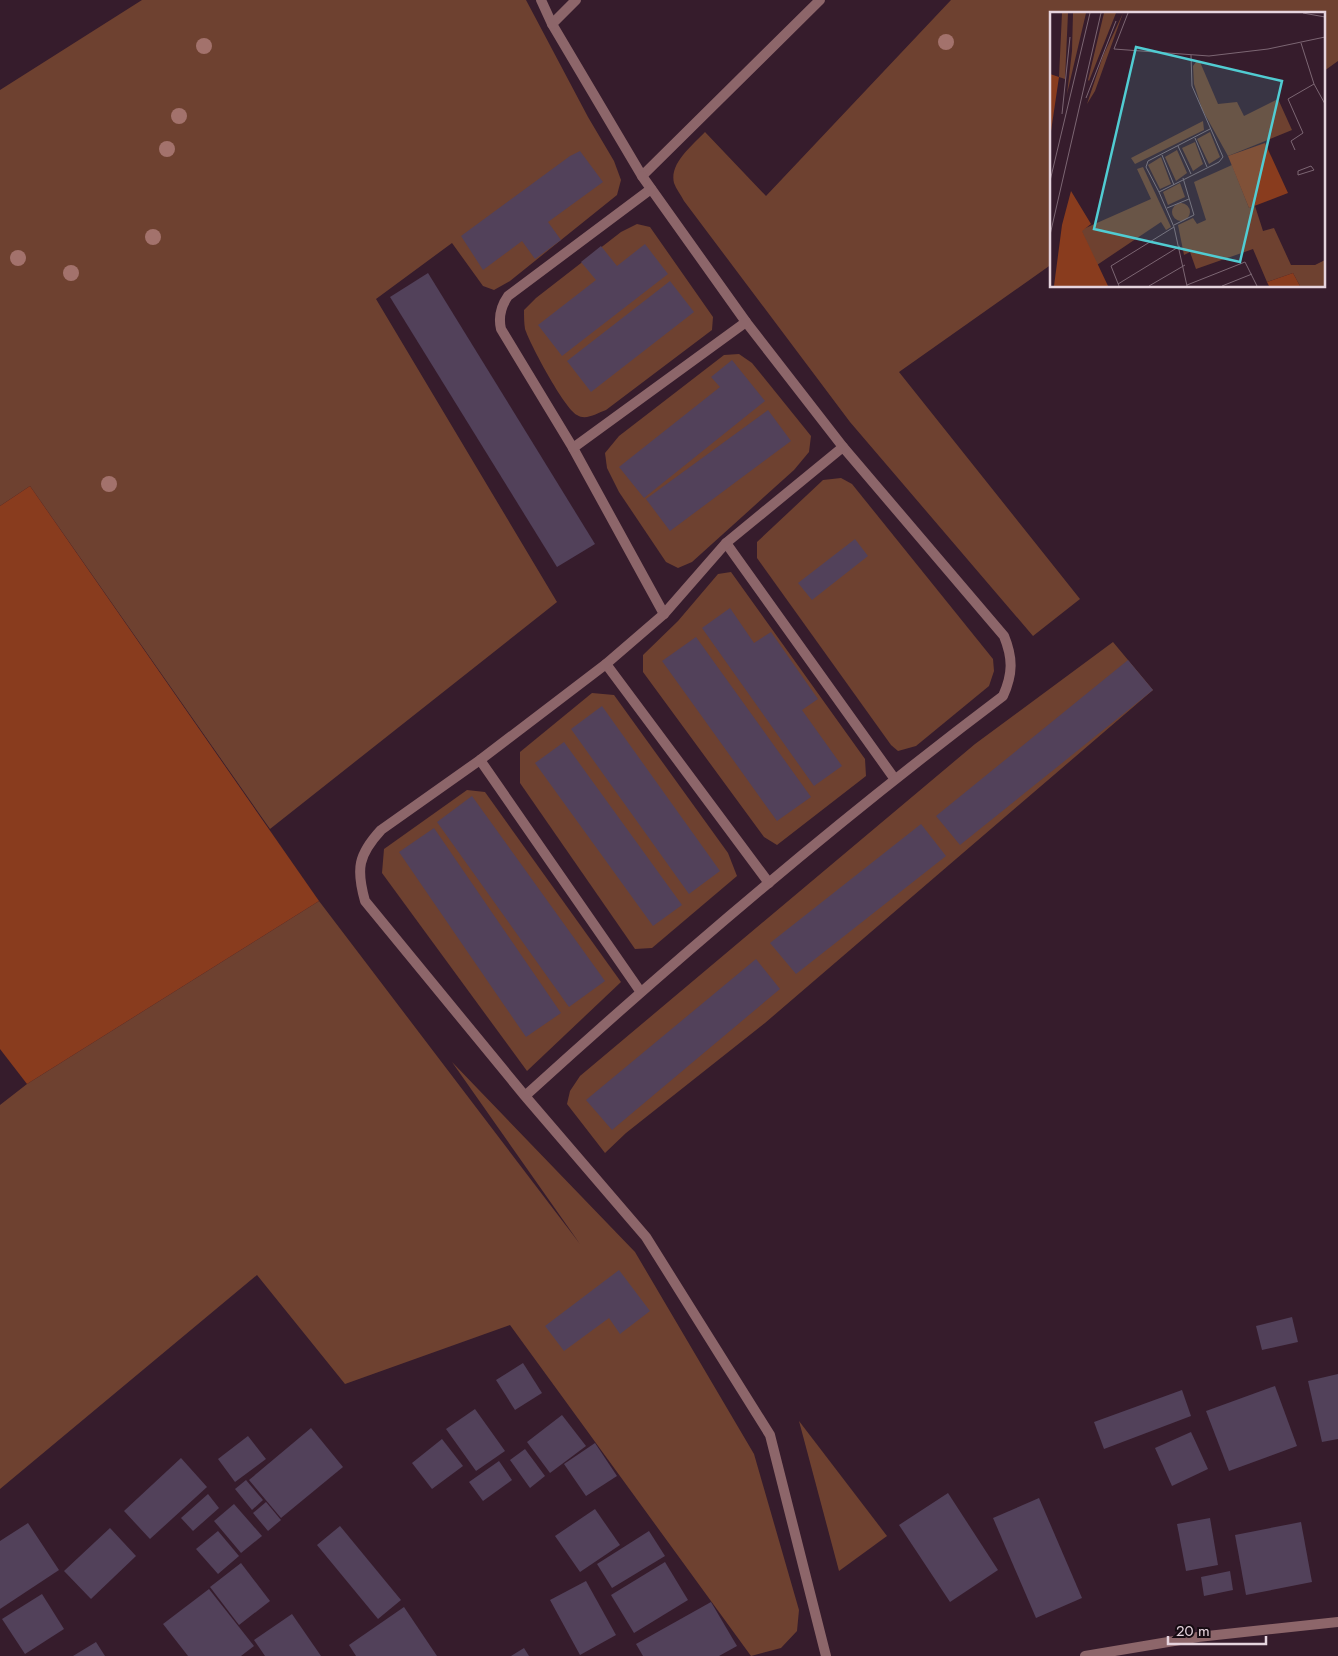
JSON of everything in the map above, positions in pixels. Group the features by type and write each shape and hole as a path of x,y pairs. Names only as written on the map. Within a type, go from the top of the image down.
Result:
{"street":[{"path":"525,1096 640,991 894,778 1003,696 1010,681 1012,666 1010,650 1004,636 843,447 746,322 651,189 552,24 541,0"},
{"path":"552,24 576,0"},
{"path":"642,176 820,0"},
{"path":"651,189 508,296 500,311 501,328 573,448 664,614"},
{"path":"573,448 746,322"},
{"path":"826,1656 770,1435 646,1238 525,1096 365,901 359,881 360,861 368,844 381,830 480,760 606,664 664,614 726,543 843,447"},
{"path":"726,543 894,778"},
{"path":"606,664 769,883"},
{"path":"480,760 640,991"},
{"path":"1085,1656 1198,1637 1338,1622"}],"shaded area":[{"path":"142,0 526,0 588,117 614,161 621,180 617,195 510,281 494,290 483,286 452,243 376,299 557,602 270,829 30,486 0,506 0,90"},
{"path":"951,0 1338,0 1338,61 1326,70 1326,12 1050,12 1050,265 899,372 1080,599 1033,636 850,422 684,201 674,183 675,168 683,155 705,132 766,196"},
{"path":"637,224 650,227 713,317 712,330 606,410 592,416 580,417 564,401 533,348 525,329 524,310 536,298 621,232"},
{"path":"739,354 752,363 811,436 809,452 794,470 692,562 678,568 666,562 619,492 607,468 605,453 619,436 724,355"},
{"path":"841,478 852,484 993,659 994,671 989,686 916,746 898,751 891,745 757,558 757,542 823,480"},
{"path":"30,486 319,901 27,1084 0,1049 0,506"},
{"path":"731,572 865,759 866,776 777,845 764,837 643,672 643,655 678,621 718,574"},
{"path":"1113,642 1153,690 765,1023 626,1133 605,1153 567,1104 570,1091 580,1076 975,744"},
{"path":"592,693 614,695 728,853 737,876 652,948 635,949 520,783 520,752"},
{"path":"467,790 485,792 621,982 527,1071 382,873 384,849"},
{"path":"319,901 580,1244 452,1062 635,1252 754,1454 799,1610 797,1631 781,1648 751,1656 510,1325 345,1384 257,1275 0,1489 0,1105 27,1084"},
{"path":"799,1421 887,1536 839,1571"}],"building":[{"path":"580,151 603,182 548,222 561,240 535,259 522,241 483,270 461,236 570,156"},
{"path":"645,244 668,274 562,356 538,325 596,280 581,262 601,246 617,266"},
{"path":"428,273 595,544 557,567 390,297"},
{"path":"670,281 694,312 591,392 567,361"},
{"path":"732,360 765,401 644,498 619,467 720,387 711,377"},
{"path":"768,410 791,441 670,531 646,499"},
{"path":"855,539 868,556 812,600 798,583"},
{"path":"730,608 754,643 771,632 818,699 802,710 842,766 814,786 702,628"},
{"path":"696,637 811,797 777,821 662,661"},
{"path":"1128,660 1153,690 960,845 936,816"},
{"path":"602,706 720,871 689,894 571,729"},
{"path":"564,742 682,905 653,926 535,763"},
{"path":"472,796 605,981 569,1007 437,822"},
{"path":"921,824 946,856 796,974 770,943"},
{"path":"434,828 561,1013 526,1037 399,852"},
{"path":"756,959 780,989 612,1130 586,1100"},
{"path":"619,1270 650,1311 620,1334 609,1318 564,1351 545,1326"},
{"path":"1292,1317 1298,1342 1262,1350 1256,1326"},
{"path":"523,1363 542,1393 515,1410 496,1380"},
{"path":"1338,1374 1338,1439 1322,1442 1308,1381"},
{"path":"1275,1386 1297,1446 1229,1471 1206,1411"},
{"path":"1182,1390 1191,1416 1104,1449 1094,1422"},
{"path":"475,1409 505,1451 476,1471 446,1429"},
{"path":"562,1415 586,1446 550,1473 527,1442"},
{"path":"311,1428 343,1467 281,1518 249,1480"},
{"path":"1191,1432 1208,1469 1172,1486 1155,1448"},
{"path":"248,1436 266,1459 235,1482 218,1459"},
{"path":"442,1439 463,1466 432,1489 412,1463"},
{"path":"595,1443 617,1476 586,1496 564,1464"},
{"path":"525,1449 545,1476 530,1488 510,1460"},
{"path":"181,1458 207,1487 150,1539 124,1511"},
{"path":"499,1461 512,1480 483,1501 469,1482"},
{"path":"246,1480 263,1500 252,1510 235,1489"},
{"path":"948,1493 998,1570 950,1602 899,1525"},
{"path":"208,1494 219,1508 193,1531 181,1518"},
{"path":"1039,1498 1082,1598 1036,1618 993,1518"},
{"path":"266,1502 281,1520 268,1531 253,1513"},
{"path":"234,1504 262,1536 241,1553 214,1521"},
{"path":"595,1509 620,1545 580,1572 555,1536"},
{"path":"1210,1518 1218,1565 1186,1571 1177,1524"},
{"path":"1301,1522 1312,1582 1246,1595 1235,1535"},
{"path":"28,1523 59,1570 0,1609 0,1541"},
{"path":"340,1526 401,1600 378,1619 317,1545"},
{"path":"110,1528 136,1556 91,1599 64,1571"},
{"path":"218,1531 239,1556 218,1574 196,1549"},
{"path":"649,1531 665,1556 612,1588 597,1564"},
{"path":"665,1562 688,1600 634,1633 611,1595"},
{"path":"241,1563 270,1601 239,1625 210,1587"},
{"path":"1230,1571 1233,1590 1204,1596 1201,1577"},
{"path":"586,1581 616,1635 580,1655 550,1600"},
{"path":"209,1589 254,1646 241,1656 188,1656 163,1624"},
{"path":"42,1594 64,1629 25,1654 2,1619"},
{"path":"711,1602 737,1646 719,1656 643,1656 636,1644"},
{"path":"404,1607 437,1656 356,1656 349,1645"},
{"path":"292,1614 321,1656 265,1656 254,1640"},
{"path":"96,1642 105,1656 73,1656"},
{"path":"524,1648 529,1656 511,1656"}]}
